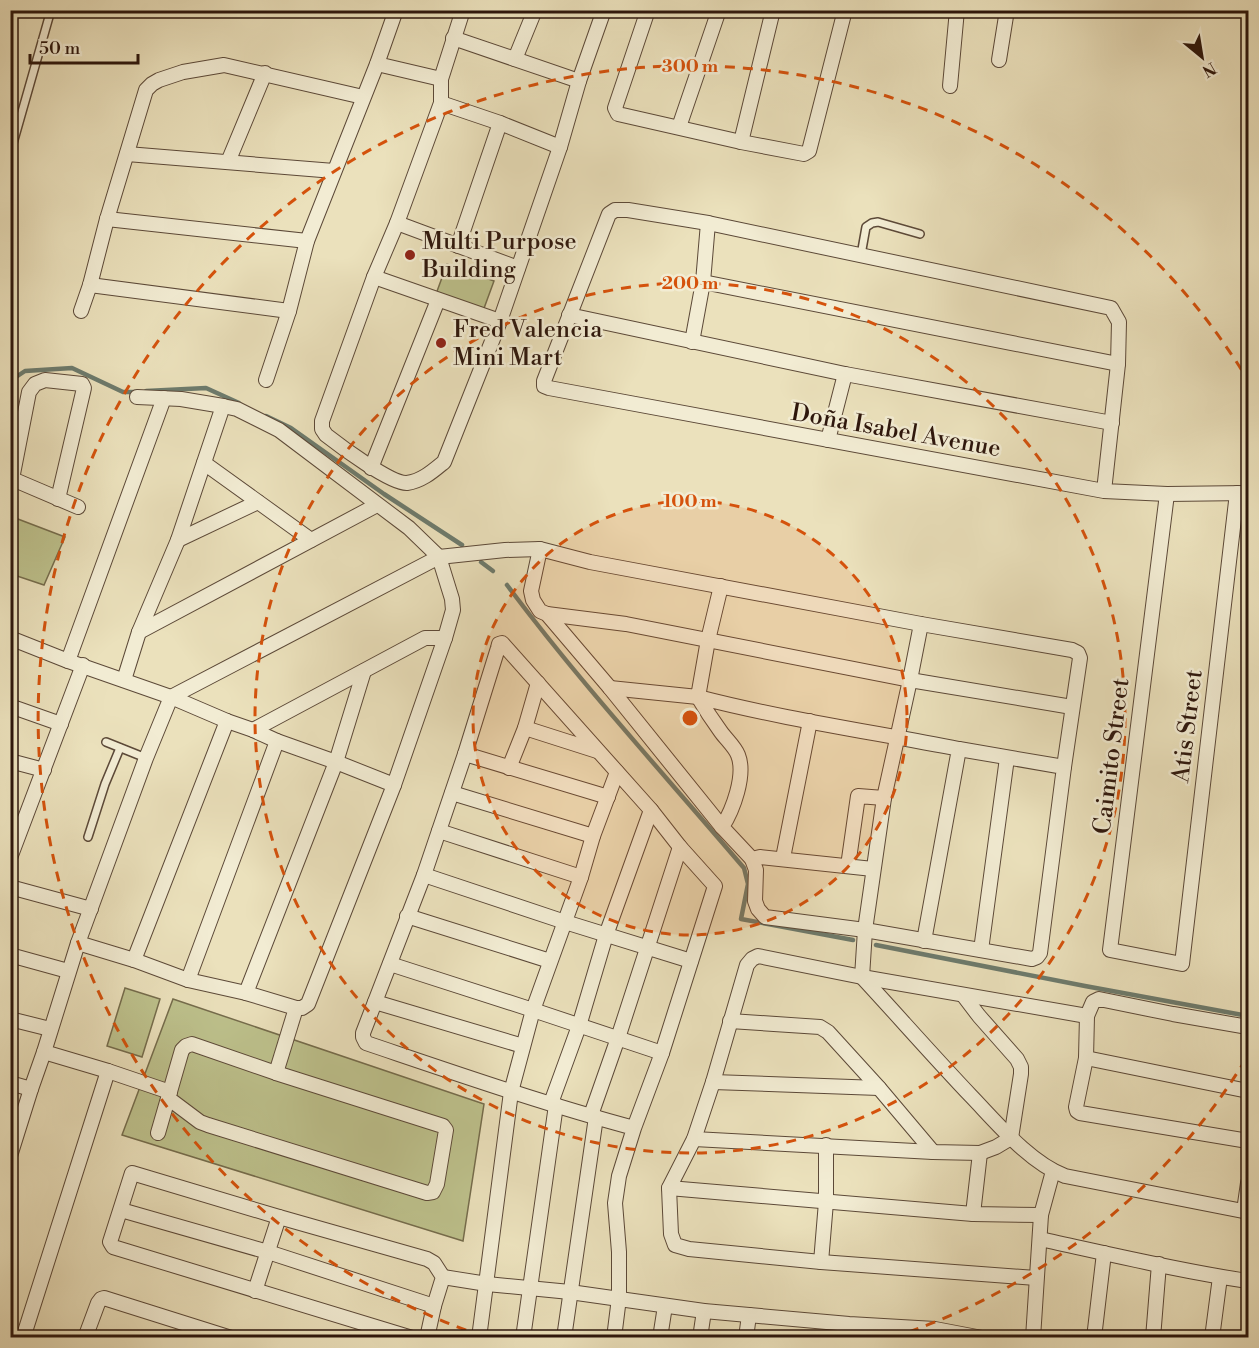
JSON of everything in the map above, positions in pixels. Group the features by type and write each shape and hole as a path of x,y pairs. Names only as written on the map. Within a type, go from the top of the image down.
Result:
{"street":[{"path":"266,380 289,311 307,241 396,10"},
{"path":"463,10 441,79 441,103 322,421 322,429 326,435 371,468 404,483 429,475 444,462 500,321 604,10"},
{"path":"515,59 535,10"},
{"path":"648,10 615,108 618,114 804,154 809,152 845,10"},
{"path":"679,127 719,10"},
{"path":"741,142 773,10"},
{"path":"950,86 957,10"},
{"path":"999,60 1007,10"},
{"path":"453,38 579,81"},
{"path":"81,311 146,90 152,84 183,72 224,64 363,97"},
{"path":"377,64 441,79"},
{"path":"228,162 265,73"},
{"path":"441,103 560,147"},
{"path":"458,246 500,123"},
{"path":"127,154 334,171"},
{"path":"1104,491 1112,423 1118,364 1119,322 1111,308 708,223 615,210 609,214 569,315 845,374 1112,423"},
{"path":"107,219 307,241"},
{"path":"397,223 518,268"},
{"path":"692,342 703,282 708,223"},
{"path":"374,277 500,321"},
{"path":"703,282 1118,364"},
{"path":"90,285 289,311"},
{"path":"371,468 438,300"},
{"name":"Doña Isabel Avenue","path":"569,315 544,381 544,386 549,388 1104,491 1167,494 1243,493"},
{"path":"828,440 845,374"},
{"path":"58,499 84,388 82,384 45,380 35,384 29,392 11,479 58,499 78,507"},
{"path":"78,943 188,980 246,993 296,1008 302,1008 308,1004 394,785 453,610 452,599 439,557 409,528 279,430 237,409 164,398 137,397"},
{"path":"68,661 164,398"},
{"path":"124,680 140,632 178,540 223,406"},
{"path":"204,463 311,540"},
{"name":"Atis Street","path":"1182,964 1243,493"},
{"name":"Caimito Street","path":"1167,494 1110,950 1182,964"},
{"path":"178,540 258,502"},
{"path":"140,632 377,505"},
{"path":"11,1153 68,971 146,758 171,697 439,557 540,549 590,562 1072,650 1077,653 1080,658 1040,953 1032,959 865,930 765,917 755,901 756,870 752,859 722,827 610,687 533,600 531,591 540,549"},
{"path":"721,586 698,697 738,754 739,785 729,816 722,827"},
{"path":"547,614 626,624 910,680 1072,707"},
{"path":"921,624 884,798 865,930 862,977 1011,1138 1053,1171 1065,1176 1246,1211 1248,1183"},
{"path":"10,638 171,697 277,741 394,785"},
{"path":"253,730 425,638 445,638"},
{"path":"614,1338 619,1298 619,1252 615,1203 619,1176 662,1053 715,886 651,810 502,643 499,644 424,875 363,1037 366,1043 511,1092 634,1128"},
{"path":"10,858 17,824 44,770 82,665"},
{"path":"246,993 336,762 364,671"},
{"path":"509,768 525,728 538,683"},
{"path":"610,687 698,697 810,721 1064,767"},
{"path":"10,706 61,724"},
{"path":"134,960 227,721"},
{"path":"783,858 810,721"},
{"path":"525,728 597,751"},
{"path":"188,980 277,741"},
{"path":"924,941 959,749"},
{"path":"465,754 608,797"},
{"path":"981,950 1007,758"},
{"path":"10,760 44,770"},
{"path":"479,1338 511,1092 533,1010 617,772"},
{"path":"452,793 593,836"},
{"path":"848,866 858,796 884,798"},
{"path":"523,1338 554,1104 606,935 651,810"},
{"path":"439,831 581,877"},
{"path":"564,1338 593,1116 680,847"},
{"path":"752,859 783,858 873,868"},
{"path":"424,875 564,922 691,961"},
{"path":"10,886 91,909"},
{"path":"407,916 550,961"},
{"path":"10,955 68,971"},
{"path":"1036,1278 821,1262 689,1249 675,1245 671,1234 669,1188 694,1139 747,965 758,956 862,977 1087,1016"},
{"path":"390,964 662,1053"},
{"path":"694,1139 933,1152 980,1153 996,1147 1011,1138 1022,1074 1021,1067 1017,1059 963,995"},
{"path":"1248,1027 1099,999 1093,1002 1087,1016 1086,1058 1076,1107 1078,1112 1248,1141"},
{"path":"375,1002 523,1046"},
{"path":"276,1073 296,1008"},
{"path":"10,1019 50,1029"},
{"path":"730,1021 820,1028 828,1032 933,1152"},
{"path":"44,1052 108,1071 169,1095 200,1122 208,1125 427,1193 433,1192 436,1184 446,1131 443,1126 192,1044 182,1050 169,1095 158,1133"},
{"path":"1086,1058 1248,1091"},
{"path":"23,1338 108,1071"},
{"path":"713,1082 879,1088"},
{"path":"10,1083 31,1089"},
{"path":"821,1262 826,1202 826,1145"},
{"path":"973,1214 980,1153"},
{"path":"1032,1338 1041,1215 1053,1171"},
{"path":"412,1338 113,1247 110,1242 132,1173 427,1259 434,1263 443,1277 619,1298 704,1311 749,1314 848,1331 934,1333 982,1338"},
{"path":"669,1188 973,1214 1041,1215"},
{"path":"120,1210 268,1252 434,1306"},
{"path":"255,1291 279,1217"},
{"path":"1040,1239 1248,1281"},
{"path":"1094,1338 1104,1253"},
{"path":"1153,1338 1160,1264"},
{"path":"1212,1338 1220,1276"},
{"path":"428,1338 434,1306 443,1277"},
{"path":"85,1338 98,1303 104,1298 231,1338"},
{"path":"660,1338 665,1306"},
{"path":"700,1338 704,1311"},
{"path":"746,1338 749,1314"}],"lane":[{"path":"10,154 51,10"},
{"path":"861,255 866,227 872,223 878,222 920,234"},
{"path":"106,742 146,758"},
{"path":"88,837 105,784 120,748"}],"green space":[{"path":"447,264 494,281 483,311 436,294"},
{"path":"10,516 65,537 44,585 11,574"},
{"path":"125,988 160,999 142,1057 107,1046"},
{"path":"173,999 484,1104 463,1241 122,1135"}],"waterway":[{"path":"10,381 25,371 72,368 123,392 137,392"},
{"path":"146,391 206,388 239,403"},
{"path":"266,416 291,428 384,494 462,545"},
{"path":"481,562 493,571"},
{"path":"507,585 594,694 744,868 748,884 741,919 853,940"},
{"path":"876,945 1248,1016"}],"place":[{"name":"Multi Purpose Building","path":"410,255"},
{"name":"Fred Valencia Mini Mart","path":"441,343"}]}
